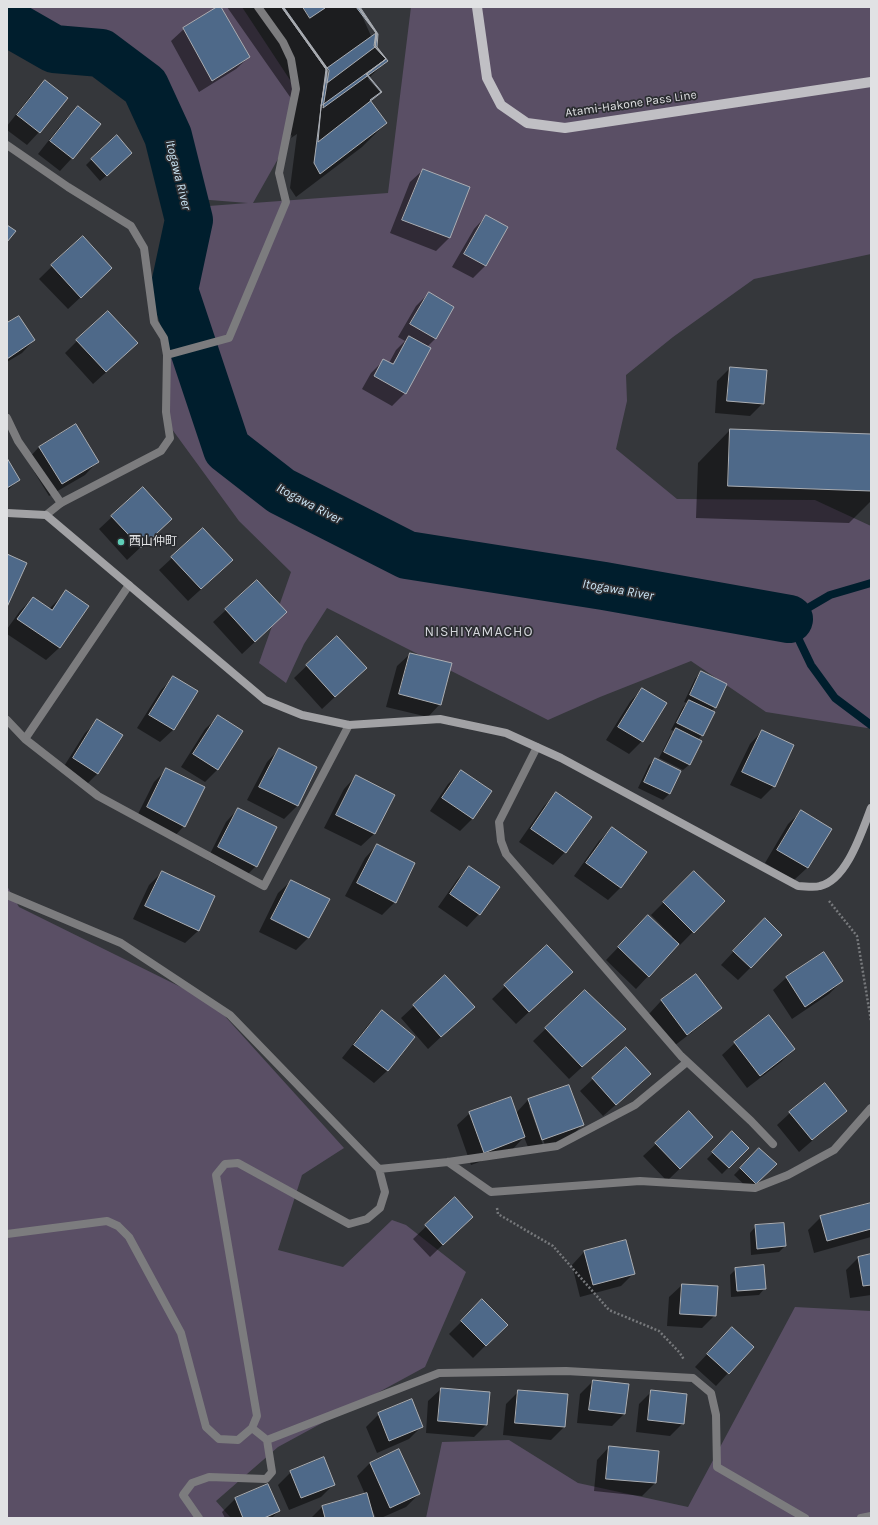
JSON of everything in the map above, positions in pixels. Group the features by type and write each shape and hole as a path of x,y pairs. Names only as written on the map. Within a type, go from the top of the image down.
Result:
{"main road":[{"name":"Atami-Hakone Pass Line","path":"477,7 487,78 501,105 528,123 565,128 871,82"}],"street":[{"path":"167,355 229,338 286,202 279,173 296,89 291,59 283,42 258,7"},
{"path":"7,145 68,187 131,226 144,248 154,322 164,338 167,355 166,412 170,438 161,451 61,504 46,515"},
{"path":"7,418 18,440 61,504"},
{"path":"7,513 46,515 265,700 302,715 349,725 440,719 506,733 561,758 798,886 820,886 835,879 843,869 859,839 871,808"},
{"path":"25,740 129,585"},
{"path":"7,720 25,740 98,796 264,886 349,725"},
{"path":"537,747 499,822 501,841 506,854 687,1062 752,1121 772,1144"},
{"path":"7,895 121,943 230,1015 379,1169 385,1192 380,1208 367,1219 349,1224 238,1163 226,1164 216,1175 257,1416 252,1428 238,1440 219,1439 206,1426 181,1333 129,1237 118,1226 107,1221 7,1234"},
{"path":"379,1169 448,1162 557,1146 635,1105 687,1062"},
{"path":"448,1162 492,1192 640,1180 755,1188 788,1175 834,1150 871,1108"},
{"path":"267,1440 439,1373 566,1371 693,1378 711,1393 716,1415 717,1467 805,1518"},
{"path":"199,1518 183,1494 192,1483 209,1477 266,1479 272,1472 267,1440 252,1428"},
{"path":"861,1518 871,1516"}],"path":[{"path":"820,886 832,905 857,936 871,1021"},
{"path":"492,1192 498,1214 553,1246 609,1310 659,1331 680,1353 693,1378"}],"shaded area":[{"path":"7,7 242,7 296,89 283,150 253,203 388,193 411,7 871,7 871,254 754,279 673,337 626,375 627,401 616,449 677,499 815,500 871,526 871,725 867,728 766,712 691,661 600,697 548,720 327,608 304,644 286,683 259,663 291,572 239,521 166,421 169,209 248,203 184,198 144,62 14,26 7,23"},
{"path":"7,886 19,907 213,1003 344,1148 302,1175 278,1250 343,1267 392,1220 406,1225 466,1272 425,1367 278,1447 216,1501 231,1518 7,1518"},
{"path":"795,1307 871,1311 871,1518 426,1518 442,1442 509,1440 578,1483 688,1507"}],"building":[{"path":"217,7 221,7 250,57 212,81 183,28"},
{"path":"282,7 358,7 377,34 375,47 386,59 321,106 327,71"},
{"path":"282,7 358,7 377,34 375,47 327,83 327,71"},
{"path":"283,7 358,7 376,32 374,46 386,59 366,74 381,92 370,100 387,123 320,174 314,163 326,69"},
{"path":"283,7 359,7 376,32 375,45 386,59 367,74 382,92 318,142 321,106 327,69"},
{"path":"283,7 356,7 376,33 327,68"},
{"path":"284,7 360,7 378,34 377,47 388,61 323,108 329,71"},
{"path":"303,7 324,7 325,8 310,18"},
{"path":"45,80 68,98 40,133 17,115"},
{"path":"78,106 101,124 73,159 50,141"},
{"path":"117,135 132,153 107,176 91,159"},
{"path":"423,169 470,187 450,238 402,220"},
{"path":"486,215 508,227 486,266 464,254"},
{"path":"7,225 16,231 7,242"},
{"path":"83,236 112,268 81,298 51,265"},
{"path":"429,292 454,307 436,339 410,324"},
{"path":"108,311 138,343 106,372 76,340"},
{"path":"19,316 35,340 7,359 7,323"},
{"path":"409,336 431,348 406,394 374,376 383,359 393,364"},
{"path":"730,367 767,370 764,404 727,401"},
{"path":"76,424 99,462 62,484 39,447"},
{"path":"730,429 871,434 871,491 728,486"},
{"path":"7,458 20,480 7,488"},
{"path":"143,487 172,519 141,548 111,516"},
{"path":"203,528 233,560 201,589 171,557"},
{"path":"7,554 27,563 7,607"},
{"path":"257,580 287,612 255,642 225,609"},
{"path":"66,590 89,606 60,648 17,619 33,597 52,610"},
{"path":"337,636 367,668 335,697 306,665"},
{"path":"410,653 452,663 441,705 399,694"},
{"path":"701,671 727,684 716,708 690,695"},
{"path":"173,676 198,691 174,730 149,715"},
{"path":"642,688 667,703 643,742 618,727"},
{"path":"689,700 715,712 703,736 677,723"},
{"path":"218,715 243,731 218,770 193,754"},
{"path":"97,719 123,735 98,774 73,758"},
{"path":"676,728 702,741 690,765 664,752"},
{"path":"762,730 794,745 775,787 742,772"},
{"path":"279,748 317,767 298,806 259,787"},
{"path":"655,758 681,771 670,794 644,782"},
{"path":"166,768 205,787 185,827 147,807"},
{"path":"461,770 492,791 473,819 442,798"},
{"path":"356,775 395,795 375,834 336,815"},
{"path":"556,792 592,817 566,853 531,829"},
{"path":"238,808 277,827 257,867 218,847"},
{"path":"801,810 832,829 808,868 777,850"},
{"path":"612,827 647,852 621,888 586,863"},
{"path":"377,844 415,863 396,903 357,883"},
{"path":"469,866 500,887 480,915 450,894"},
{"path":"162,871 215,896 199,931 145,906"},
{"path":"694,871 725,901 694,933 663,902"},
{"path":"291,880 330,899 309,938 271,919"},
{"path":"648,915 679,944 649,977 618,947"},
{"path":"765,918 782,935 751,968 733,951"},
{"path":"547,945 573,972 529,1012 504,985"},
{"path":"824,952 843,981 805,1007 786,977"},
{"path":"696,974 722,1008 687,1035 661,1000"},
{"path":"445,975 475,1007 441,1037 413,1005"},
{"path":"585,990 626,1029 582,1067 545,1028"},
{"path":"382,1010 415,1037 388,1071 354,1045"},
{"path":"769,1015 795,1049 760,1076 734,1042"},
{"path":"626,1047 651,1074 616,1105 592,1078"},
{"path":"825,1083 847,1111 812,1140 789,1112"},
{"path":"569,1085 584,1125 542,1140 528,1099"},
{"path":"511,1097 525,1137 484,1153 469,1112"},
{"path":"689,1111 713,1137 680,1169 655,1143"},
{"path":"732,1131 749,1148 729,1168 712,1152"},
{"path":"759,1148 777,1164 756,1184 740,1168"},
{"path":"455,1197 473,1217 443,1245 425,1225"},
{"path":"871,1203 871,1229 827,1241 820,1216"},
{"path":"784,1223 786,1246 757,1249 755,1225"},
{"path":"626,1240 635,1274 593,1285 584,1251"},
{"path":"871,1254 871,1285 863,1286 858,1257"},
{"path":"764,1265 766,1289 737,1291 735,1268"},
{"path":"682,1284 718,1286 716,1316 680,1314"},
{"path":"482,1299 508,1325 486,1346 461,1321"},
{"path":"732,1327 754,1347 729,1374 707,1354"},
{"path":"593,1380 629,1384 625,1414 589,1410"},
{"path":"441,1388 490,1392 487,1425 438,1421"},
{"path":"518,1390 568,1394 565,1427 515,1423"},
{"path":"651,1390 687,1394 684,1424 648,1420"},
{"path":"412,1399 423,1427 389,1441 378,1413"},
{"path":"609,1446 659,1451 656,1483 606,1479"},
{"path":"399,1449 420,1494 390,1508 370,1463"},
{"path":"324,1457 335,1485 301,1498 290,1471"},
{"path":"268,1484 280,1511 264,1518 243,1518 235,1498"},
{"path":"367,1493 374,1518 325,1518 322,1506"}],"waterway":[{"name":"Itogawa River","path":"7,22 54,49 101,53 145,86 168,136 189,220 174,290 227,449 281,491 407,555 604,586 789,619"},
{"path":"871,583 830,595 789,619 811,665 835,698 871,725"}],"place":[{"name":"西山仲町","path":"121,542"}],"district":[{"name":"NISHIYAMACHO","path":"479,632"}]}
